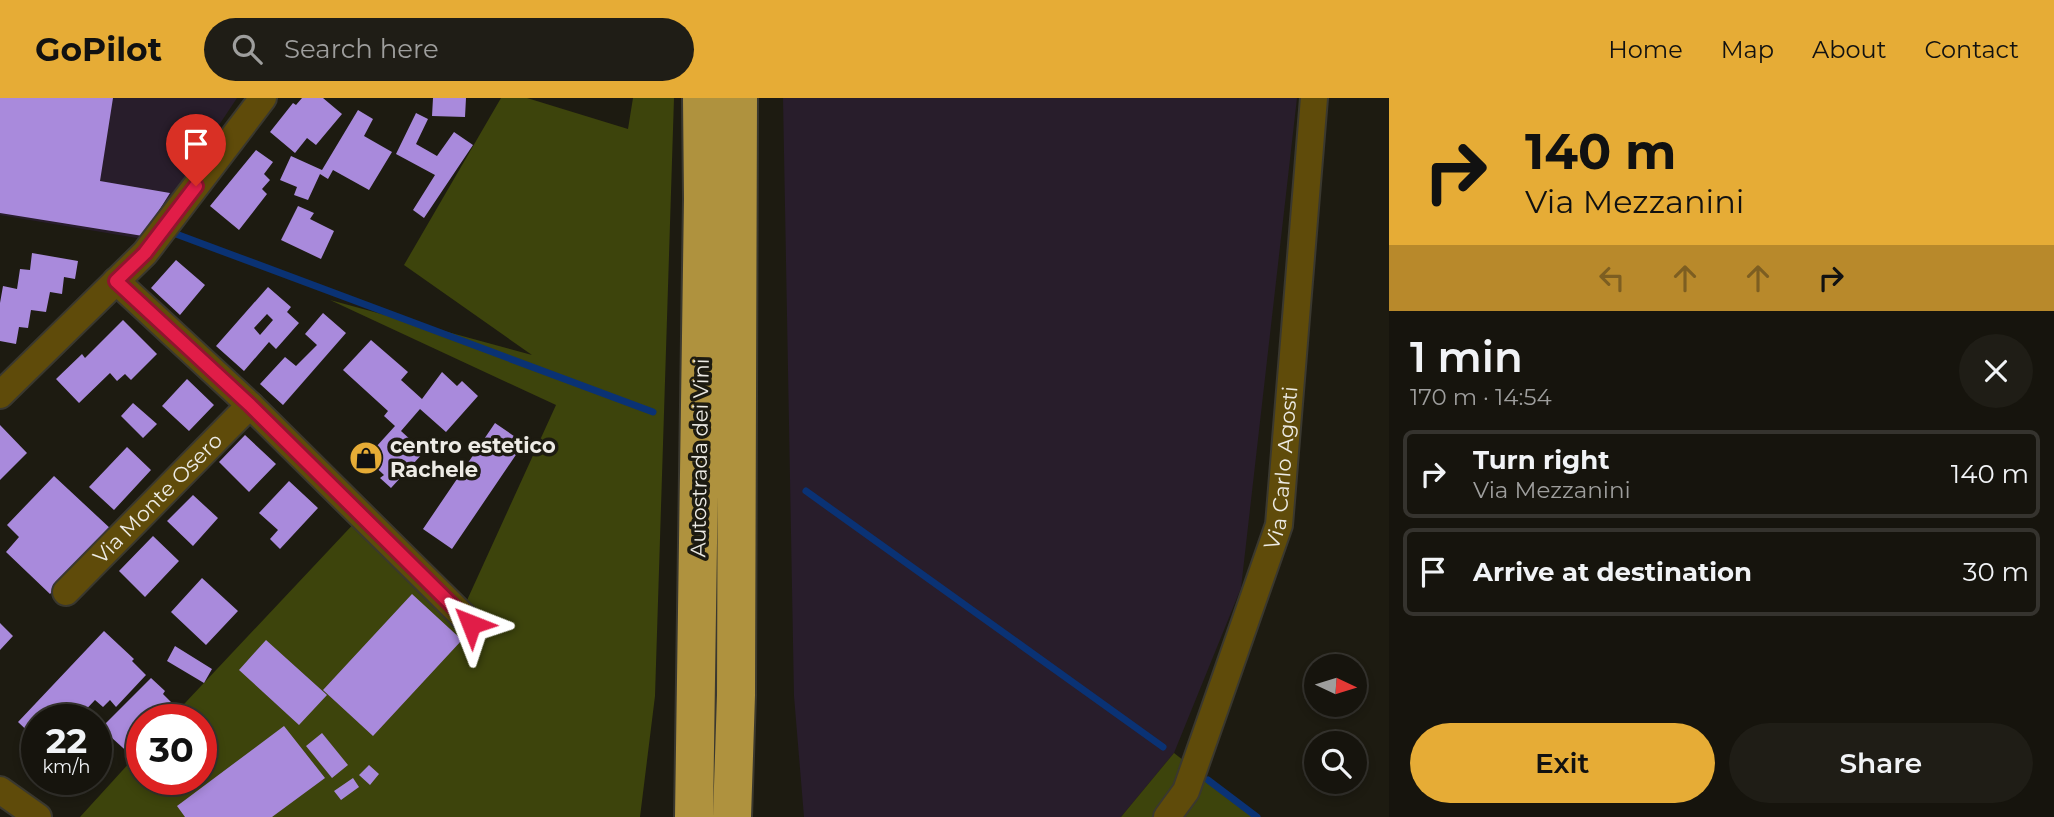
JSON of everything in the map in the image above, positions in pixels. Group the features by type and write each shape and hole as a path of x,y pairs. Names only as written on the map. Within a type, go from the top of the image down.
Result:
{"highway":[{"name":"Autostrada dei Vini","path":"694,817 703,198 702,98"},
{"name":"Autostrada dei Vini","path":"733,817 736,695 738,98"}],"street":[{"path":"0,395 145,253 263,98"},
{"name":"Via Carlo Agosti","path":"1167,817 1186,791 1279,525 1314,98"},
{"path":"116,281 250,405 471,624"},
{"name":"Via Monte Osero","path":"66,592 250,405"},
{"path":"0,790 38,817"}],"shaded area":[{"path":"0,98 237,98 143,239 0,215"},
{"path":"783,98 1297,98 1241,588 1174,753 1121,817 804,817 794,696"}],"green space":[{"path":"501,98 527,98 628,129 633,98 674,98 655,696 640,817 80,817 100,795 112,795 112,782 126,767 126,795 217,795 217,704 184,704 360,517 458,620 556,405 330,300 532,355 404,265"},
{"path":"1174,753 1256,817 1121,817"}],"building":[{"path":"0,98 113,98 100,181 170,193 143,236 0,213"},
{"path":"302,98 323,98 342,114 316,145 307,138 295,153 270,132 293,103 296,105"},
{"path":"433,98 466,98 465,117 432,116"},
{"path":"358,110 373,119 364,136 392,152 369,190 333,170 328,179 320,174 308,200 294,195 297,187 280,180 291,156 322,170"},
{"path":"416,113 428,119 416,144 437,156 454,132 473,145 424,218 413,210 435,175 396,154"},
{"path":"256,150 273,162 264,174 270,180 262,189 267,194 239,230 210,206"},
{"path":"298,206 314,213 310,219 334,231 321,259 281,240"},
{"path":"32,253 78,261 75,279 64,277 62,294 50,292 46,312 31,310 28,328 19,327 16,344 0,341 3,286 17,289 20,269 30,270"},
{"path":"176,260 205,285 180,315 151,288"},
{"path":"268,287 291,307 287,312 299,323 276,349 269,342 244,371 216,346","holes":["267,314 273,320 260,335 254,328"]},
{"path":"323,313 346,333 283,405 260,384 285,357 296,366 317,345 305,334"},
{"path":"123,320 157,354 131,380 125,374 117,381 110,373 79,403 56,379 82,354 85,358"},
{"path":"371,340 408,372 401,380 422,399 442,372 457,386 462,381 478,396 446,432 420,409 401,431 424,452 391,488 380,478 384,475 366,458 395,426 384,416 388,411 343,370"},
{"path":"187,379 214,405 189,431 162,406"},
{"path":"133,403 157,424 143,438 121,416"},
{"path":"495,423 524,443 452,549 423,529"},
{"path":"0,425 27,453 0,480"},
{"path":"245,435 276,464 249,492 219,462"},
{"path":"127,447 151,470 114,510 89,487"},
{"path":"54,476 112,530 50,594 6,552 19,537 7,525"},
{"path":"289,481 318,508 280,549 270,539 278,530 259,513"},
{"path":"193,495 218,518 193,546 167,521"},
{"path":"153,536 179,561 145,597 119,571"},
{"path":"202,578 238,611 206,645 171,612"},
{"path":"412,594 462,640 373,736 323,690"},
{"path":"0,623 13,636 0,650"},
{"path":"104,631 134,659 132,661 146,675 116,707 110,700 106,704 100,704 95,700 91,704 35,704"},
{"path":"266,640 327,695 299,725 239,670"},
{"path":"175,646 212,669 204,683 167,661"},
{"path":"151,678 165,691 163,694 173,704 126,704 126,751 112,738 112,717"},
{"path":"284,726 325,778 272,817 185,817 177,806 192,795 217,795 217,776"},
{"path":"322,733 348,765 332,778 306,746"},
{"path":"369,765 379,774 370,785 359,775"},
{"path":"353,778 359,787 341,800 334,791"}],"waterway":[{"path":"176,234 653,412"},
{"path":"806,491 1163,747"},
{"path":"1208,780 1257,817"}],"place":[{"name":"centro estetico Rachele","path":"366,458"}],"route":[{"path":"196,186 145,253 116,281 250,405 471,624"}]}
